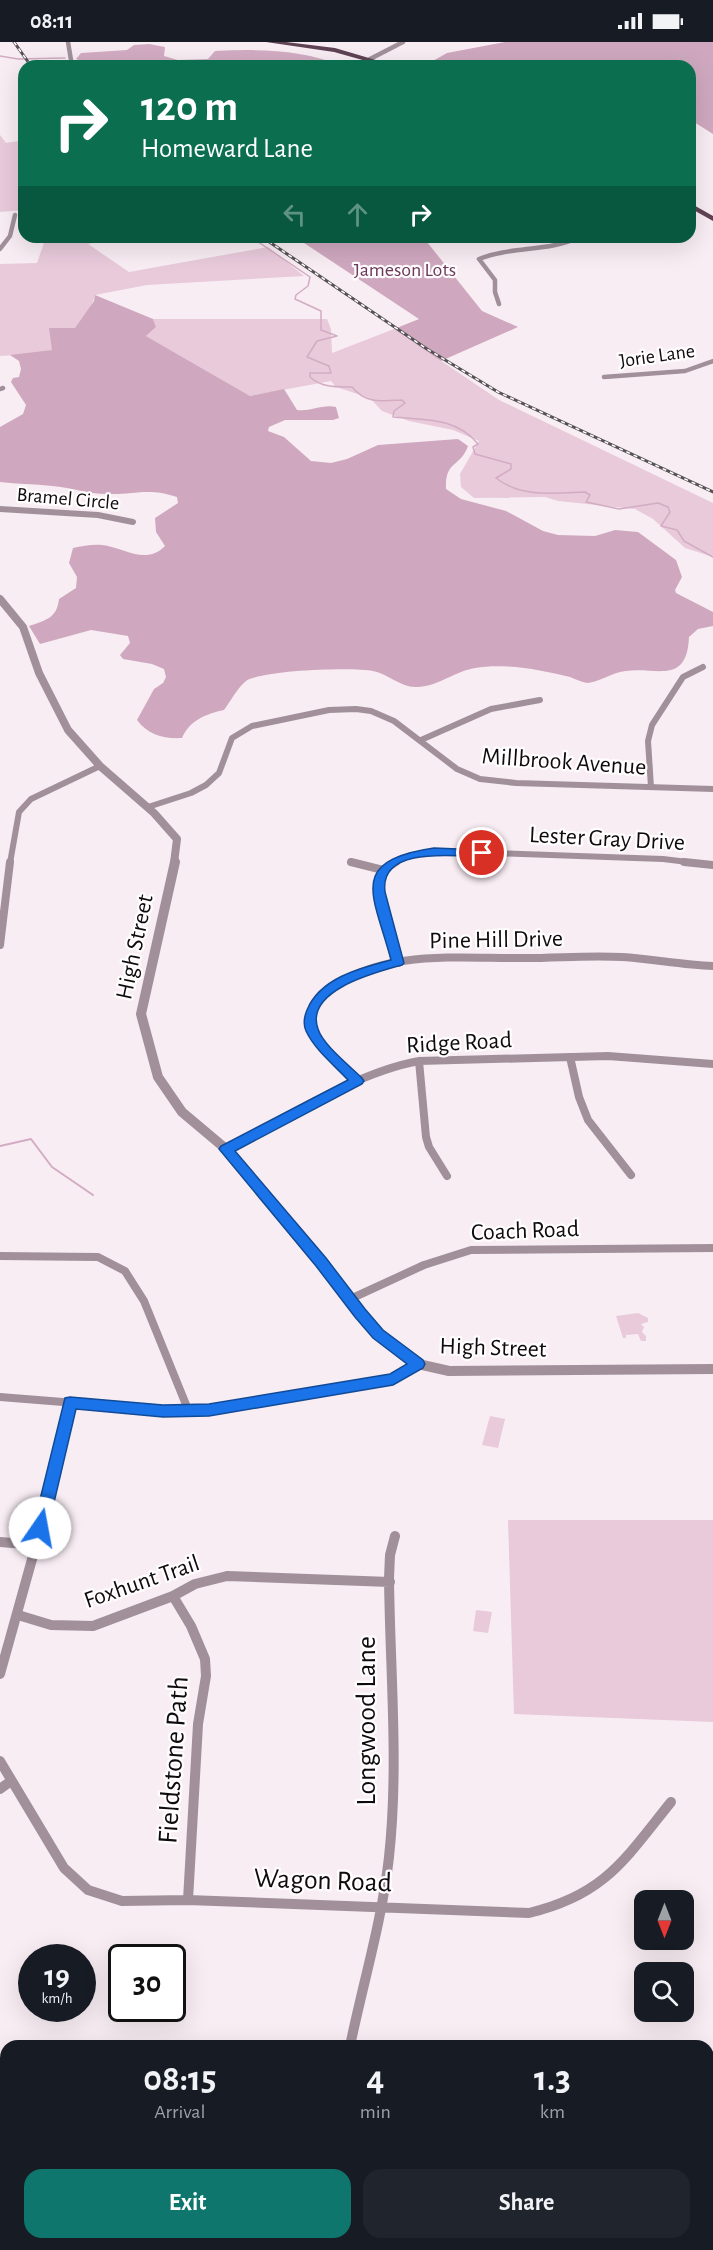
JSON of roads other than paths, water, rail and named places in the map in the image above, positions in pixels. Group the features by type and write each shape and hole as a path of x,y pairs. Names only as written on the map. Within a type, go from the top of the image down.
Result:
{"main road":[{"path":"269,42 335,50 373,60"},
{"path":"696,209 713,219"}],"street":[{"path":"68,42 71,60"},
{"path":"370,59 403,42"},
{"path":"0,249 7,240 15,215"},
{"path":"0,240 7,240"},
{"path":"499,304 495,292 495,280 479,259 514,248 558,243"},
{"name":"Jorie Lane","path":"604,378 686,371 713,361"},
{"name":"Bramel Circle","path":"0,509 98,515 133,522"},
{"name":"High Street","path":"0,600 23,627 39,672 62,721 74,738 100,766 148,807 174,833 178,844 142,1001 141,1014 146,1039 158,1077 182,1112 226,1149 378,1334 418,1364 450,1371 713,1369"},
{"path":"651,787 648,741 652,724 683,677 703,667"},
{"path":"421,740 491,709 540,700"},
{"name":"Millbrook Avenue","path":"148,807 211,782 218,774 226,745 231,737 252,726 329,710 356,709 383,715 421,740 457,769 480,779 516,783 713,789"},
{"path":"0,945 12,844 19,812 31,799 100,766"},
{"name":"Lester Gray Drive","path":"383,870 399,859 434,851 663,859 713,865"},
{"path":"351,862 383,870 378,882 379,892 398,963"},
{"name":"Pine Hill Drive","path":"357,1081 319,1042 311,1029 312,1010 327,989 367,970 398,963 439,960 620,957 713,966"},
{"name":"Ridge Road","path":"226,1149 357,1081 396,1065 419,1061 608,1056 713,1064"},
{"path":"570,1057 579,1099 587,1118 631,1175"},
{"path":"419,1061 426,1137 429,1147 447,1176"},
{"name":"Coach Road","path":"348,1300 407,1271 453,1253 473,1250 713,1248"},
{"path":"0,1256 98,1257 125,1271 144,1301 189,1412"},
{"path":"0,1397 189,1412 393,1379 418,1364"},
{"path":"0,1674 18,1616 70,1403"},
{"name":"Longwood Lane","path":"351,2040 380,1907 391,1832 393,1729 390,1582 392,1544 395,1536"},
{"path":"0,1542 36,1545"},
{"name":"Foxhunt Trail","path":"18,1616 51,1625 93,1626 173,1596 195,1584 226,1576 295,1576 390,1582"},
{"name":"Fieldstone Path","path":"173,1596 191,1626 205,1659 206,1676 198,1724 188,1900"},
{"name":"Wagon Road","path":"0,1761 64,1868 88,1890 122,1900 188,1900 529,1913 553,1909 579,1899 614,1873 671,1802"},
{"path":"0,1789 11,1781"}],"waterway":[{"path":"0,56 18,59 65,58"},
{"path":"260,243 310,277 308,286 296,295 295,299 321,311 321,330 337,336 317,341 307,357 329,366 331,373 310,373 310,377 315,381 330,386 352,387 368,399 402,400 405,403 394,411 393,417 428,420 450,424 460,429 478,444 473,447 475,454 511,464 511,469 496,478 516,489 539,493 585,492 590,495 586,502 619,509 658,503 668,507 670,512 661,526 677,530 684,541 713,557"},
{"path":"0,1146 31,1139 52,1167 93,1195"}],"railway":[{"path":"14,42 27,60"},
{"path":"271,243 427,349 498,392 713,492"}],"park label":[{"name":"Jameson Lots","path":"405,270"}]}
